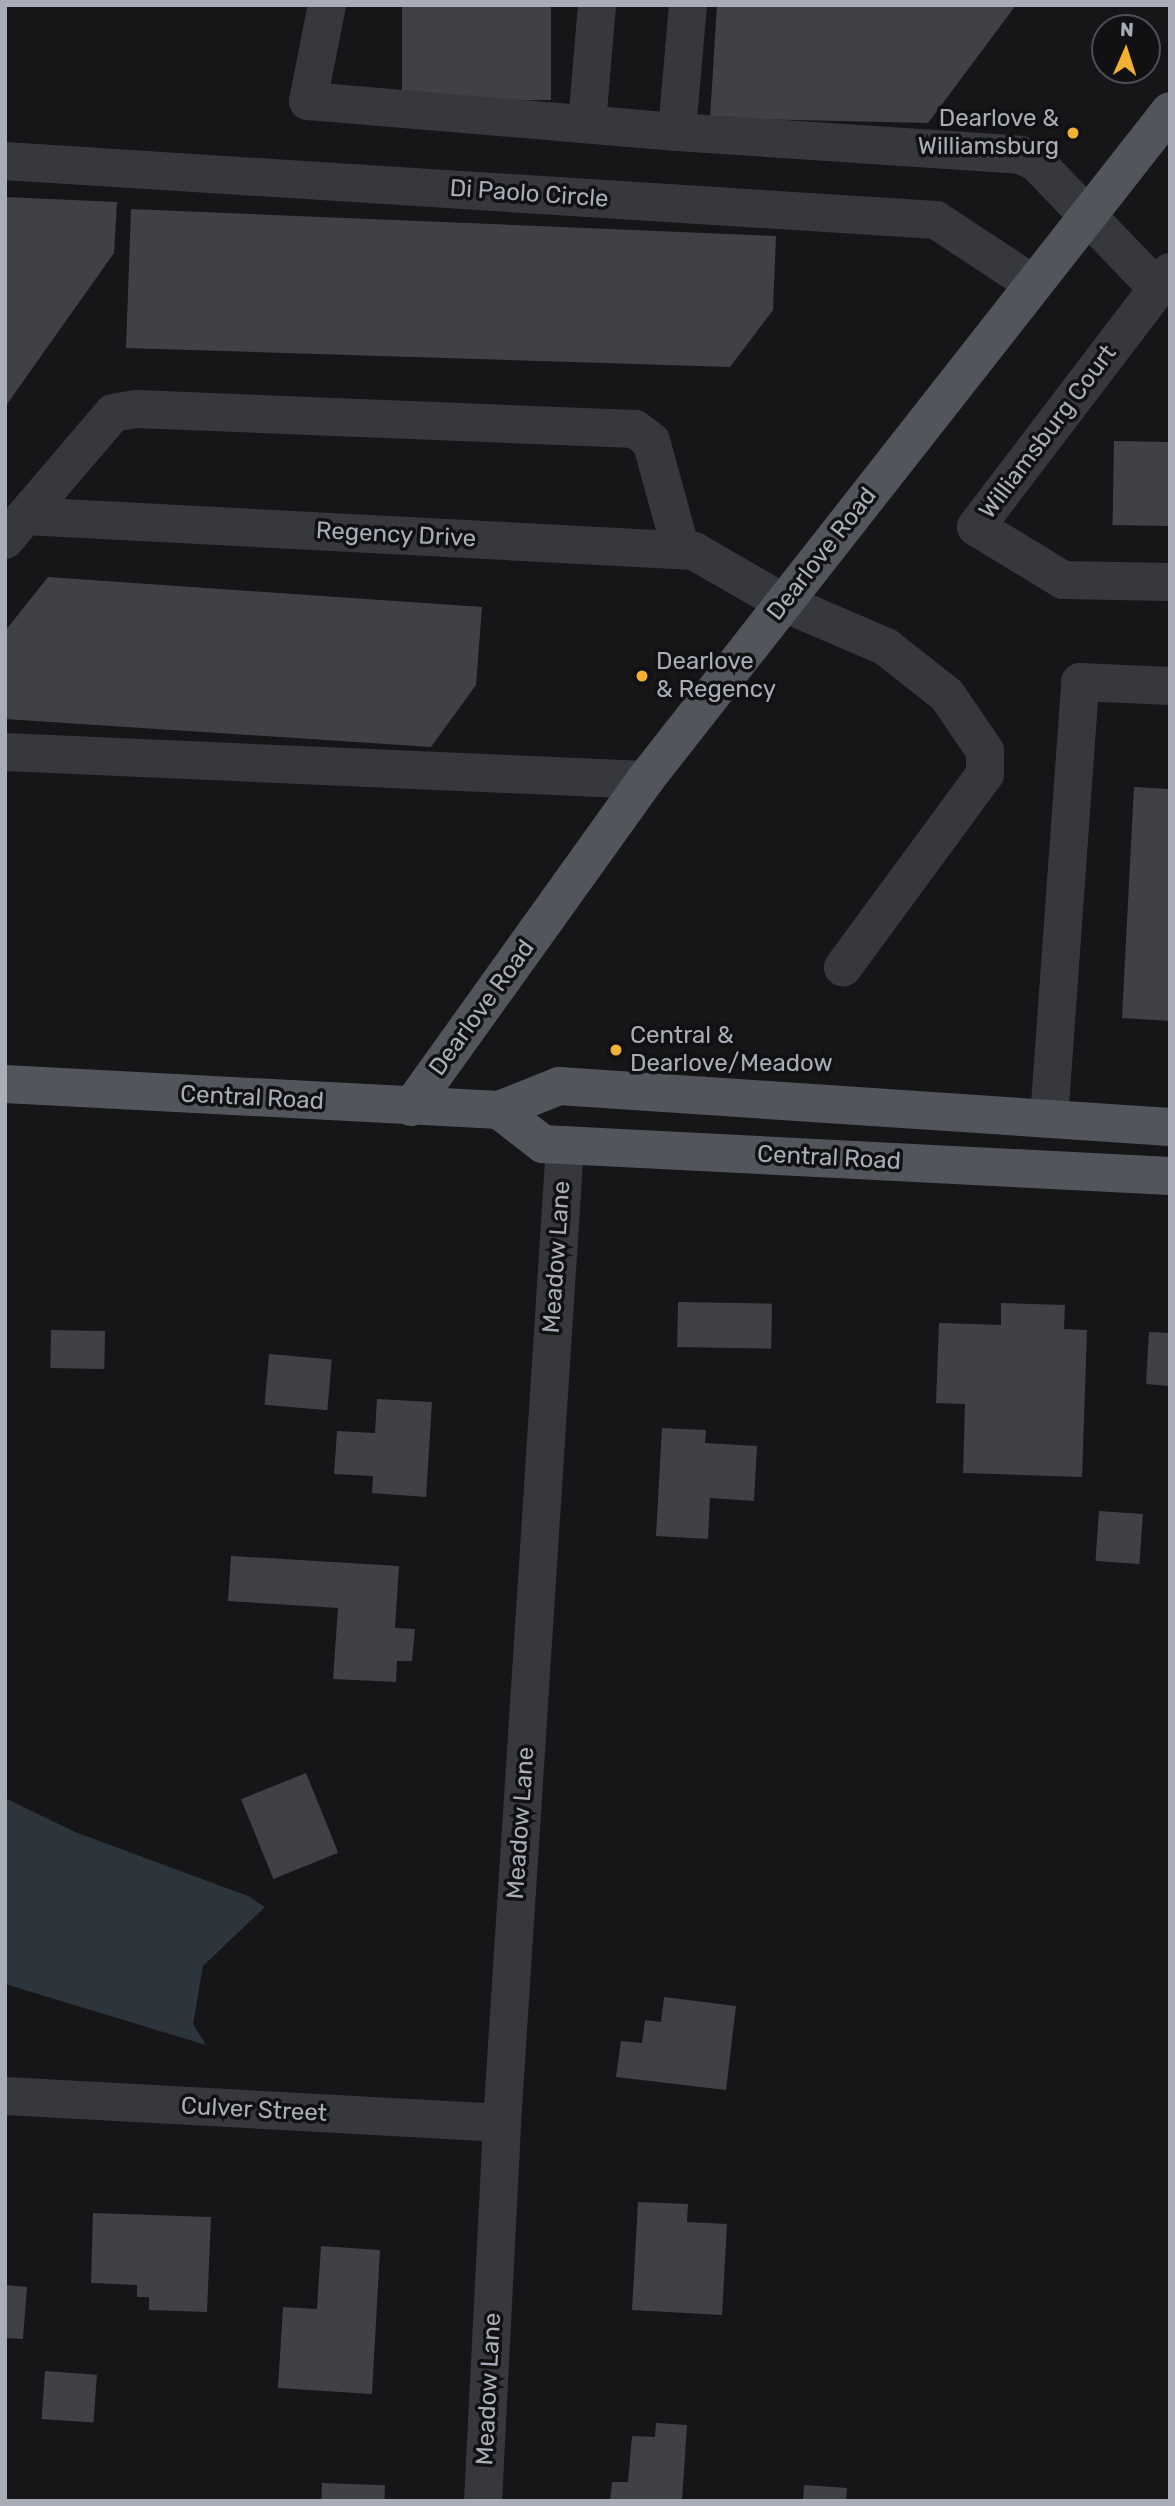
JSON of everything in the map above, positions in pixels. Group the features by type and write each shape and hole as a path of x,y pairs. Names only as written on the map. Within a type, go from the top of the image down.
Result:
{"main road":[{"name":"Dearlove Road","path":"411,1107 645,780 1170,111"},
{"name":"Central Road","path":"5,1084 499,1111 559,1086 1170,1126"},
{"name":"Central Road","path":"499,1111 543,1144 1170,1176"}],"street":[{"path":"327,5 308,101 677,132 1020,155 1036,162 1088,215 1163,280"},
{"path":"587,124 597,5"},
{"path":"677,132 688,5"},
{"name":"Di Paolo Circle","path":"5,161 936,220 1033,284"},
{"name":"Williamsburg Court","path":"1163,280 976,527 1063,580 1170,582"},
{"path":"15,528 113,413 136,409 635,429 651,441 681,550"},
{"name":"Regency Drive","path":"15,528 694,551 784,603 886,647 947,695 985,751 979,788 843,967"},
{"path":"1049,1119 1080,682 1170,686"},
{"path":"5,752 645,780"},
{"name":"Meadow Lane","path":"484,2501 502,2123 565,1145"},
{"name":"Culver Street","path":"5,2096 502,2123"}],"shaded area":[{"path":"5,1798 75,1832 248,1896 265,1907 203,1966 193,2024 206,2045 5,1984"}],"building":[{"path":"402,5 551,5 551,100 402,100"},
{"path":"717,5 1016,5 928,123 710,118"},
{"path":"5,197 117,202 114,253 5,407"},
{"path":"131,209 776,236 773,310 730,367 126,348"},
{"path":"1114,441 1170,442 1169,526 1113,525"},
{"path":"48,577 482,607 476,685 431,747 5,719 5,631"},
{"path":"1134,787 1170,789 1170,1021 1122,1018"},
{"path":"678,1302 772,1304 771,1349 677,1347"},
{"path":"1001,1303 1065,1305 1064,1329 1087,1330 1082,1477 963,1473 965,1404 936,1403 939,1323 1001,1325"},
{"path":"51,1330 105,1331 104,1369 50,1368"},
{"path":"1149,1332 1170,1333 1170,1386 1146,1384"},
{"path":"269,1354 332,1359 327,1410 265,1405"},
{"path":"377,1399 432,1402 426,1497 372,1493 373,1476 334,1474 337,1431 375,1433"},
{"path":"662,1428 706,1430 705,1443 757,1446 754,1501 710,1498 708,1539 656,1536"},
{"path":"1099,1511 1143,1514 1139,1564 1096,1561"},
{"path":"231,1556 399,1566 395,1628 415,1629 412,1661 397,1661 396,1682 333,1679 338,1608 228,1601"},
{"path":"306,1773 338,1853 273,1879 241,1799"},
{"path":"664,1997 736,2006 726,2090 616,2077 621,2041 642,2043 645,2020 661,2022"},
{"path":"638,2202 688,2204 687,2222 727,2224 722,2315 632,2310"},
{"path":"93,2213 211,2217 207,2312 149,2310 149,2297 137,2297 137,2285 91,2283"},
{"path":"321,2246 380,2250 372,2394 278,2388 283,2307 317,2309"},
{"path":"5,2285 27,2287 23,2339 5,2338"},
{"path":"45,2371 97,2375 94,2423 42,2419"},
{"path":"656,2423 687,2425 682,2501 610,2501 612,2482 628,2482 632,2436 655,2437"},
{"path":"322,2483 385,2485 384,2501 321,2501"},
{"path":"804,2485 847,2488 846,2501 803,2501"}],"place":[{"name":"Dearlove & Williamsburg","path":"1073,133"},
{"name":"Dearlove & Regency","path":"642,676"},
{"name":"Central & Dearlove/Meadow","path":"616,1050"}]}
